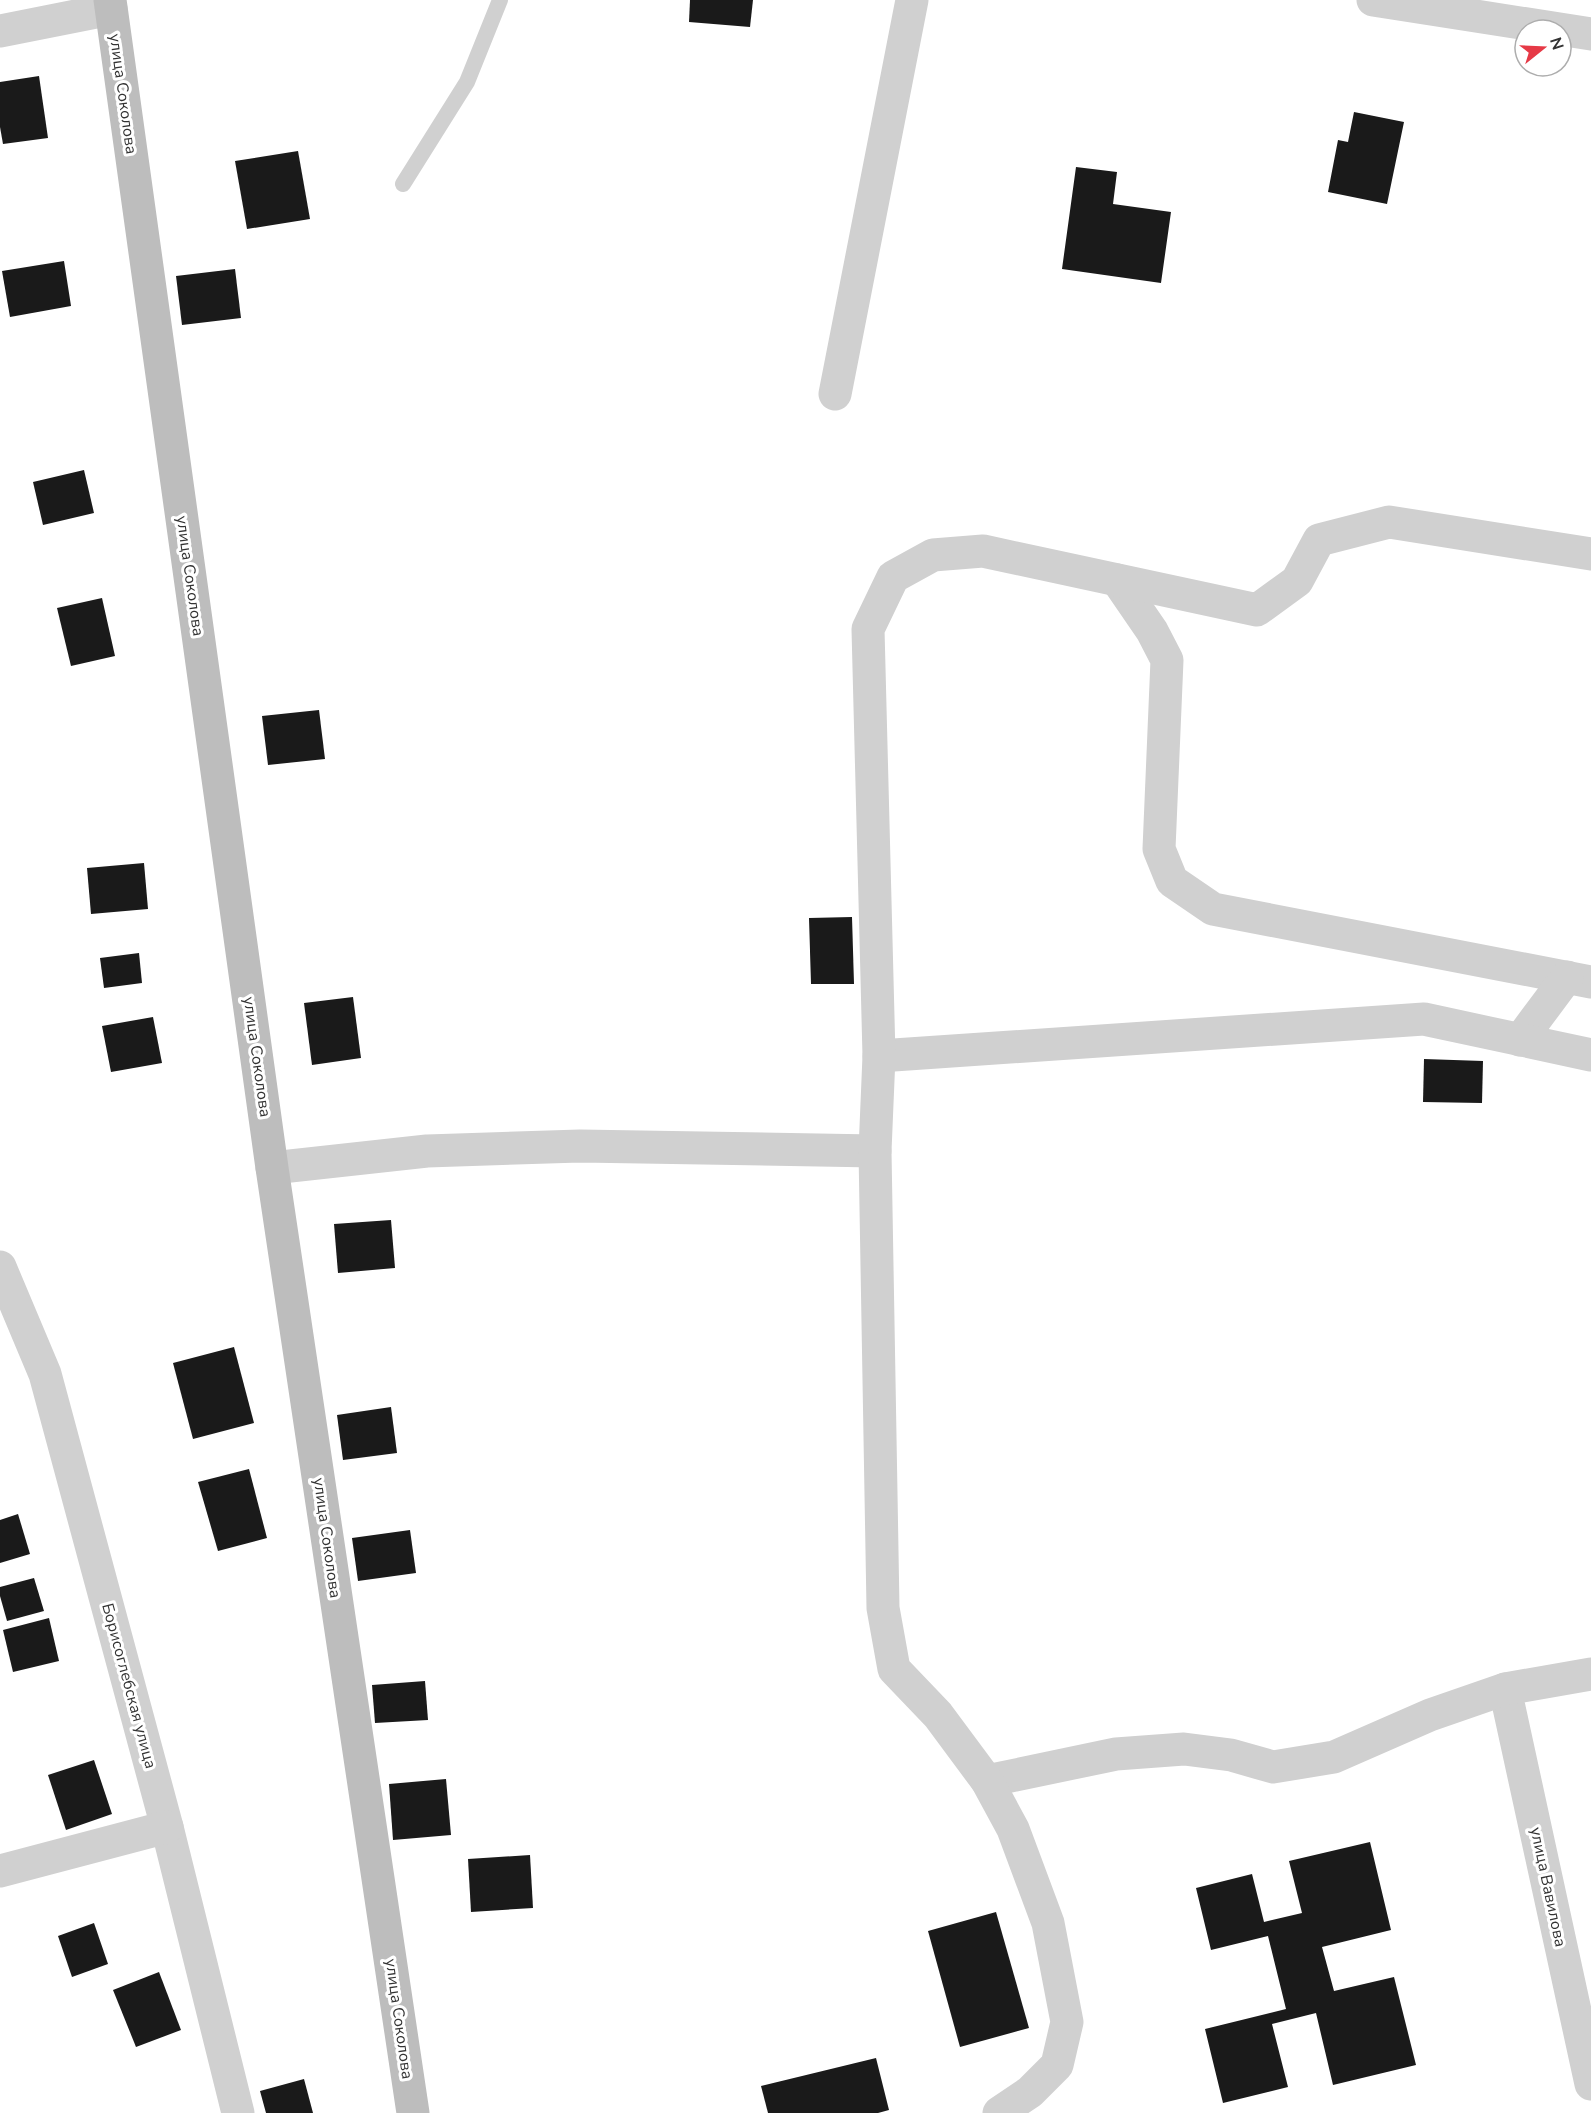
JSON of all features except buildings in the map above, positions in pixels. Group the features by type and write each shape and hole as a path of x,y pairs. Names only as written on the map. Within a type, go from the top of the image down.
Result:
{"main road":[{"name":"улица Соколова","path":"111,5 272,1168 413,2113"}],"street":[{"path":"835,394 912,0"},
{"path":"1373,0 1591,34"},
{"path":"0,31 111,5"},
{"path":"999,2113 1030,2092 1057,2066 1067,2022 1048,1923 1012,1829 987,1781 938,1714 894,1670 883,1608 875,1151 879,1056 868,628 893,577 933,555 983,550 1257,610 1297,581 1319,540 1389,522 1591,554"},
{"path":"1117,580 1152,631 1167,660 1159,849 1172,881 1213,909 1579,979"},
{"path":"1520,1040 1579,979"},
{"path":"879,1056 1424,1019 1591,1055"},
{"path":"272,1168 427,1151 580,1146 875,1151"},
{"name":"Борисоглебская улица","path":"0,1267 45,1374 167,1827 238,2113"},
{"path":"987,1781 1116,1754 1184,1749 1231,1755 1273,1767 1334,1757 1430,1715 1505,1689 1591,1674"},
{"name":"улица Вавилова","path":"1505,1689 1591,2084"},
{"path":"0,1871 167,1827"}],"lane":[{"path":"403,184 467,82 500,0"}]}
